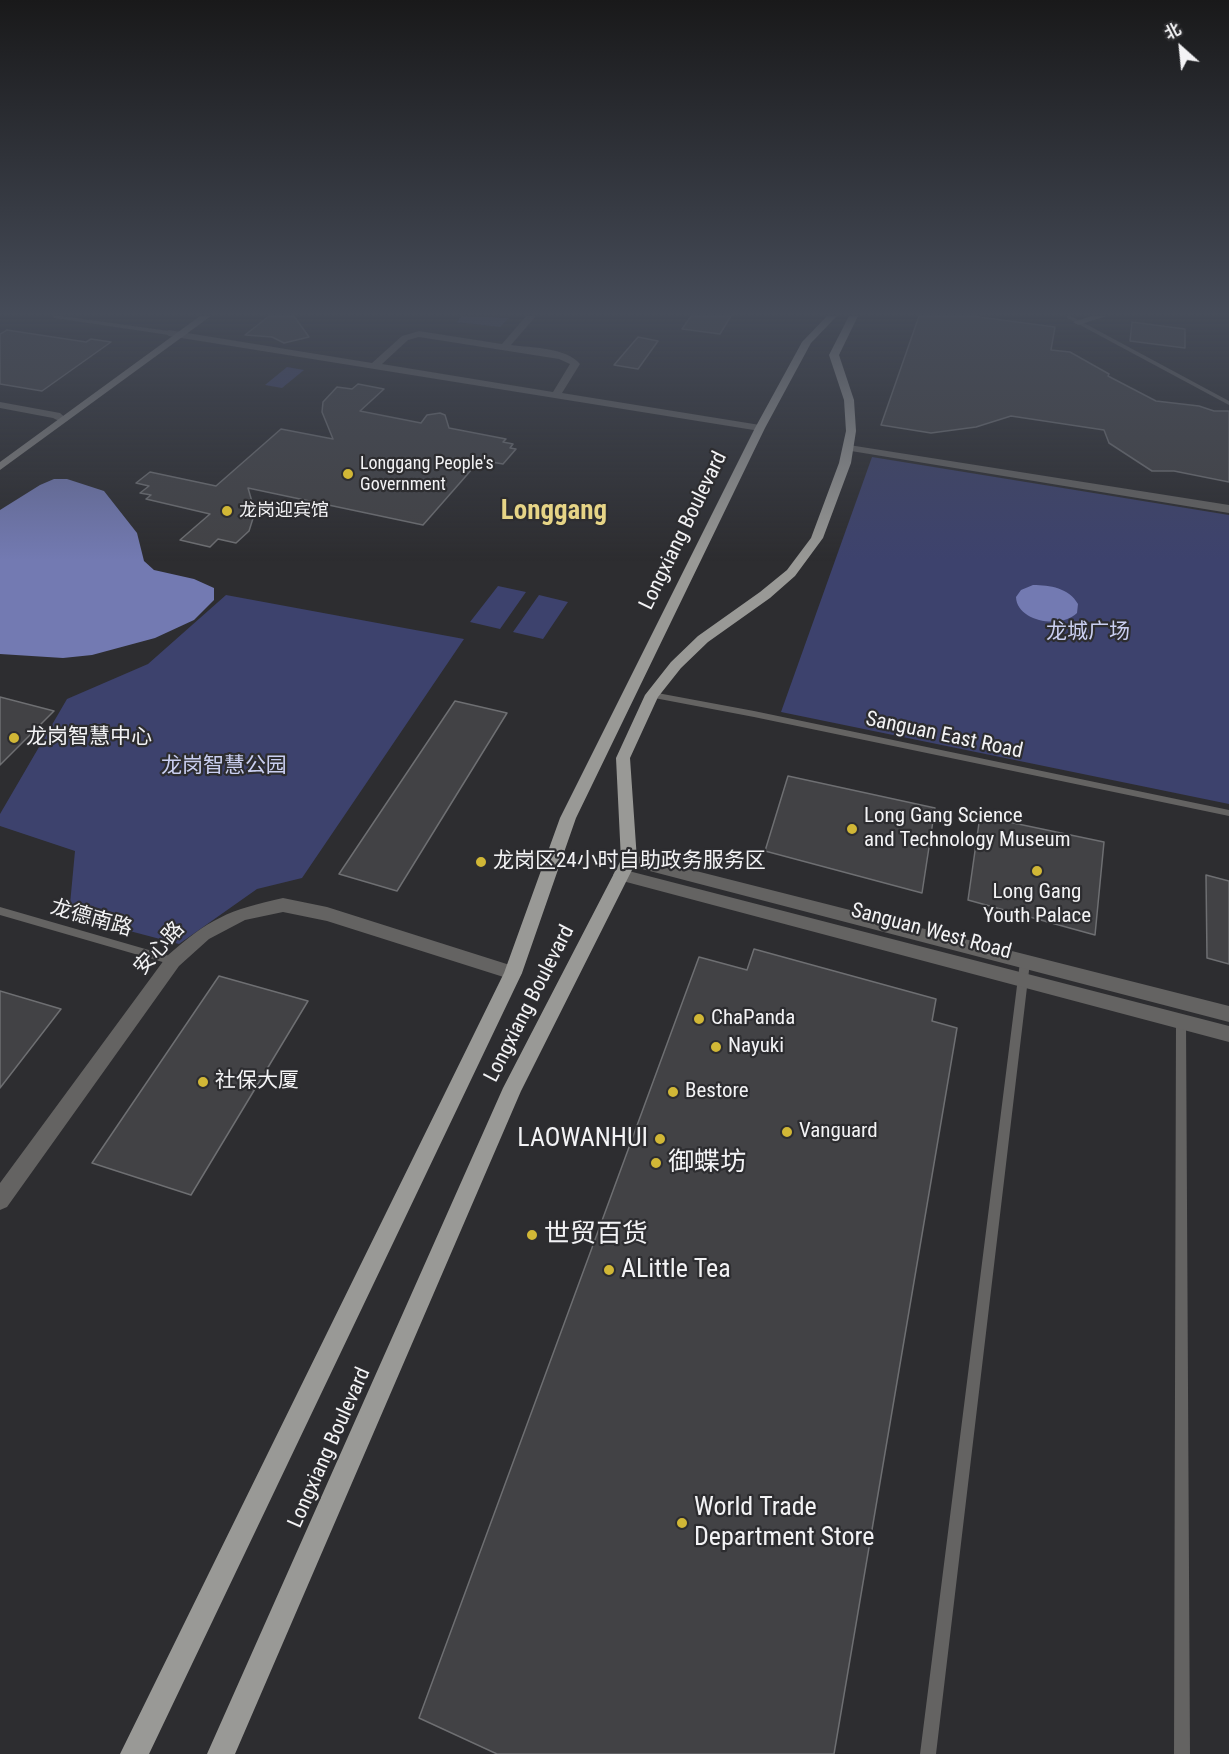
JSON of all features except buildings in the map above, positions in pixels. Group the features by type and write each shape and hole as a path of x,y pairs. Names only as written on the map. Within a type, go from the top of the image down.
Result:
{"main road":[{"path":"0,467 83,398"},
{"path":"0,455 86,398"},
{"name":"Longxiang Boulevard","path":"134,1754 513,973 568,818 776,398"},
{"path":"625,868 623,758 652,695 703,639 765,595 801,561 818,538 849,448 851,431 848,398"},
{"name":"Longxiang Boulevard","path":"221,1754 513,1088 625,868"}],"street":[{"path":"574,398 760,428"},
{"path":"0,405 55,419"},
{"path":"0,413 55,419"},
{"path":"849,448 1229,509"},
{"name":"Sanguan West Road","path":"625,868 1024,971 1229,1014"},
{"name":"安心路","path":"0,1200 173,961 203,934 241,914 283,905 327,914 513,973"},
{"name":"Sanguan West Road","path":"1024,971 1229,1034"}],"lane":[{"name":"Sanguan East Road","path":"652,695 754,714 1229,813"},
{"name":"龙德南路","path":"0,911 173,961"},
{"path":"928,1754 1024,971"},
{"path":"1181,1021 1182,1754"}],"green space":[{"name":"龙城广场","path":"872,457 1229,515 1229,804 781,712"},
{"path":"498,586 526,592 500,629 470,622"},
{"name":"龙岗智慧公园","path":"226,595 464,639 302,878 257,889 179,944 69,915 75,851 0,826 0,814 67,699 148,664"},
{"path":"539,595 568,602 543,639 513,632"}],"shaded area":[{"path":"54,479 67,479 104,491 137,533 144,561 154,570 194,579 214,588 214,600 194,620 155,638 92,655 63,658 0,654 0,510"},
{"path":"1033,585 1052,587 1070,594 1078,604 1077,613 1070,618 1051,622 1032,617 1024,612 1018,606 1016,597 1021,590"}],"place":[{"name":"Longgang People's Government","path":"348,474"},
{"name":"龙岗迎宾馆","path":"227,511"},
{"name":"龙岗智慧中心","path":"14,738"},
{"name":"Long Gang Science and Technology Museum","path":"852,829"},
{"name":"龙岗区24小时自助政务服务区","path":"481,862"},
{"name":"Long Gang Youth Palace","path":"1037,871"},
{"name":"ChaPanda","path":"699,1019"},
{"name":"Nayuki","path":"716,1047"},
{"name":"社保大厦","path":"203,1082"},
{"name":"Bestore","path":"673,1092"},
{"name":"Vanguard","path":"787,1132"},
{"name":"LAOWANHUI","path":"660,1139"},
{"name":"御蝶坊","path":"656,1163"},
{"name":"世贸百货","path":"532,1235"},
{"name":"ALittle Tea","path":"609,1270"},
{"name":"World Trade Department Store","path":"682,1523"}],"district":[{"name":"Longgang","path":"554,512"}]}
